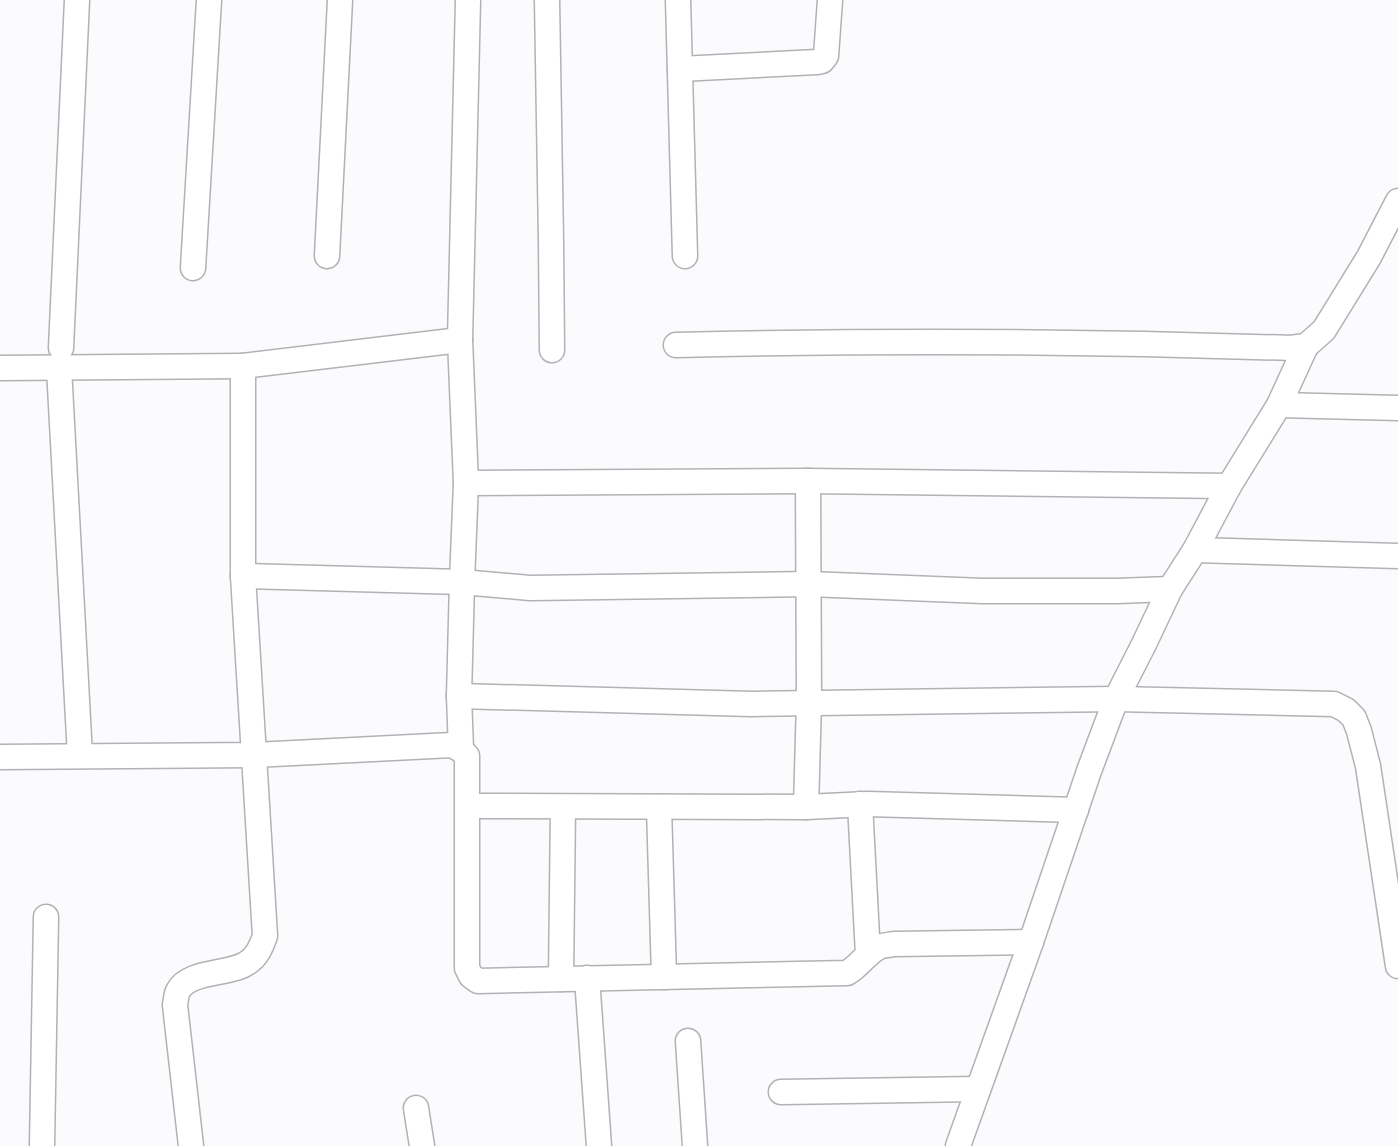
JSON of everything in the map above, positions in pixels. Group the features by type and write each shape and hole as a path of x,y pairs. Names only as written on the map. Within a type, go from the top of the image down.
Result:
{"street":[{"path":"77,0 60,358 80,756"},
{"path":"193,268 209,0"},
{"path":"327,256 340,0"},
{"path":"461,750 459,696 466,483 460,340 468,0"},
{"path":"547,0 552,350"},
{"path":"678,0 685,256"},
{"path":"680,69 822,61 826,56 830,0"},
{"path":"958,1146 1116,699 1170,589 1279,405 1306,346 1324,330 1369,257 1398,201"},
{"path":"0,368 60,358 243,366 460,340"},
{"path":"676,345 849,341 1290,348 1306,346"},
{"path":"191,1146 175,1005 177,992 193,979 246,965 255,957 265,936 243,576 243,366"},
{"path":"1279,405 1398,408"},
{"path":"466,483 808,481 1229,486"},
{"path":"806,807 809,702 808,481"},
{"path":"1195,550 1398,556"},
{"path":"243,576 462,582 530,588 809,584 983,591 1170,589"},
{"path":"459,696 752,704 1116,699 1334,704 1346,710 1354,718 1368,766 1398,959"},
{"path":"0,757 254,755 453,745 467,756 467,968 471,976 478,981 847,973 855,969 879,947 894,944 1031,942"},
{"path":"468,806 806,807 860,804 1076,810"},
{"path":"860,804 868,956"},
{"path":"561,979 563,807"},
{"path":"659,807 664,977"},
{"path":"42,1146 46,918"},
{"path":"587,978 599,1146"},
{"path":"688,1041 695,1146"},
{"path":"781,1092 978,1089"},
{"path":"416,1108 422,1146"}]}
